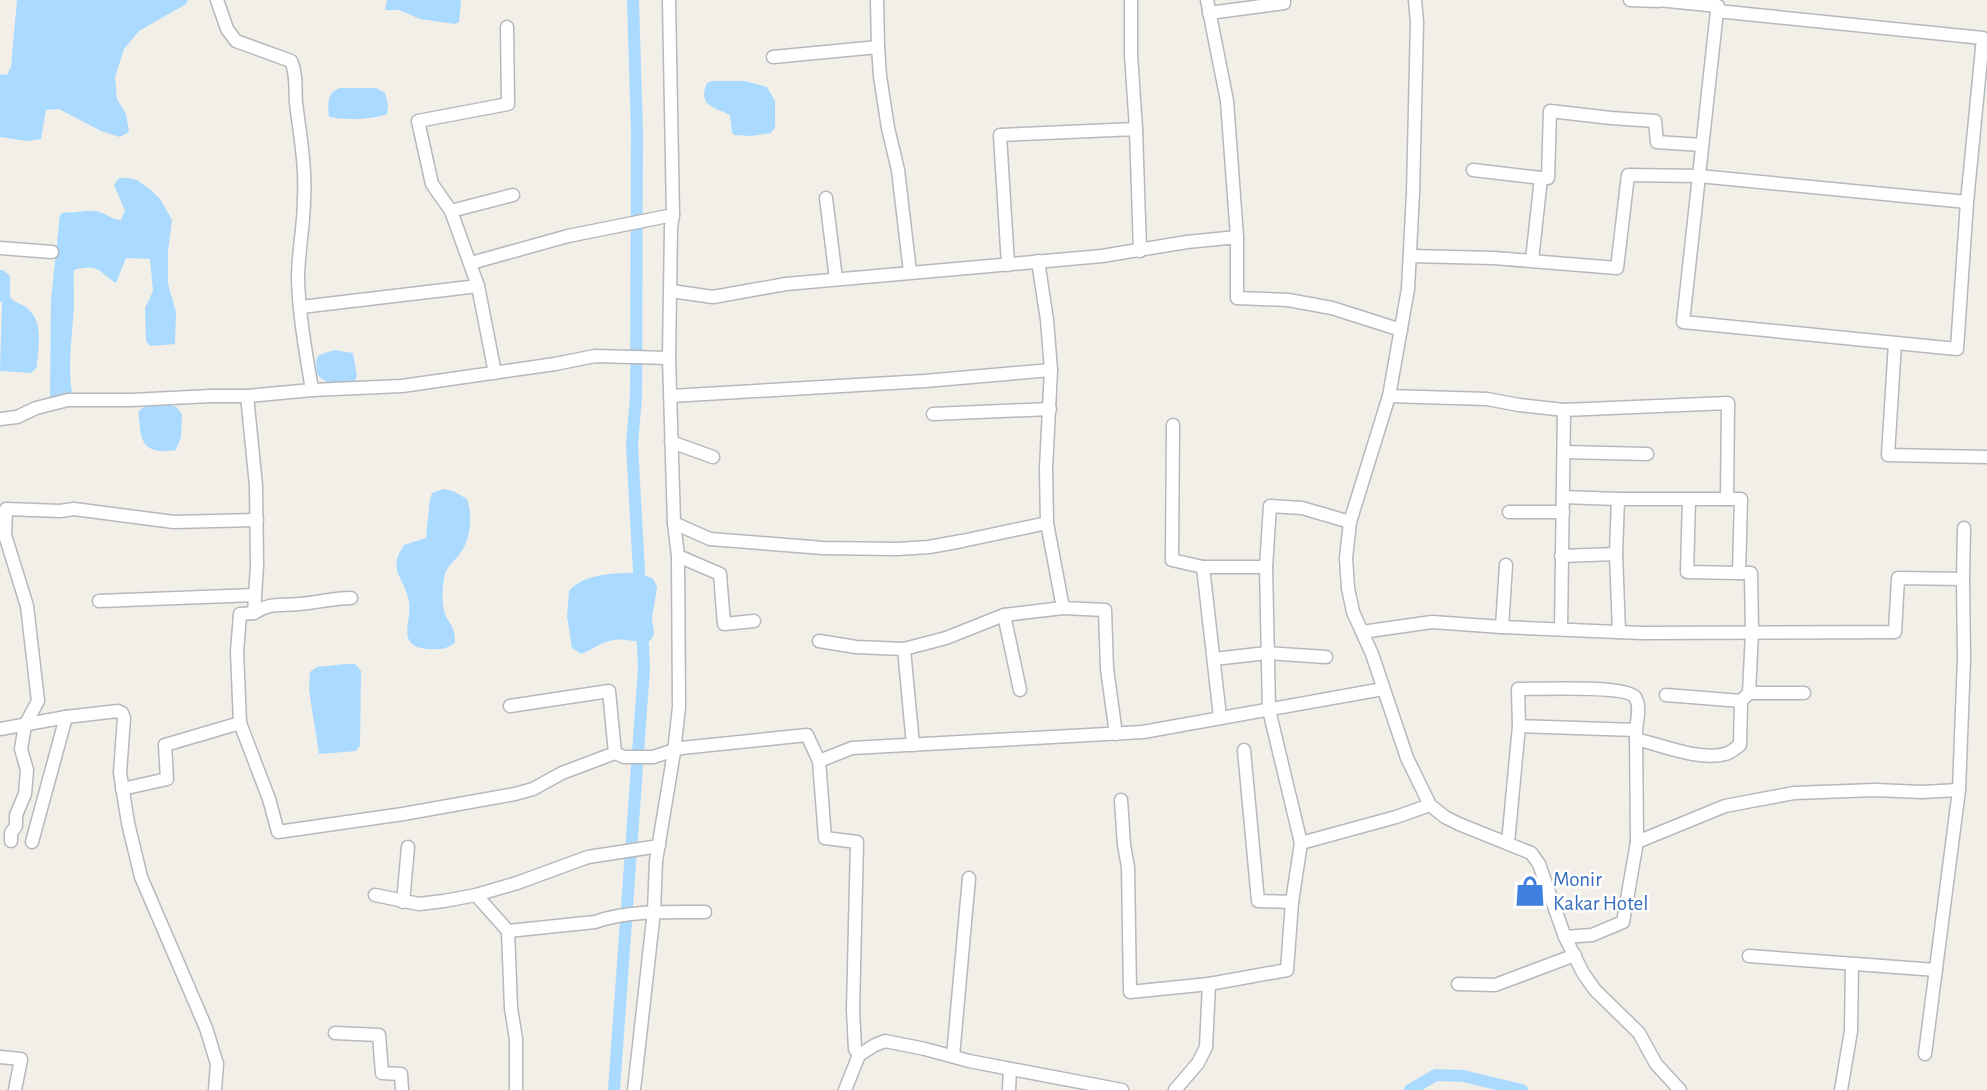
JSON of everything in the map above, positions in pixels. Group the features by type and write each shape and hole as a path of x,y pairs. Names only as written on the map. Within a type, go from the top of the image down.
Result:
{"street":[{"path":"217,0 227,30 236,41 291,61 294,67 305,197 298,280 303,337 312,390"},
{"path":"634,1090 649,912 678,708 678,556 674,523 669,358 671,226 667,216 669,0"},
{"path":"877,0 880,76 898,170 910,272"},
{"path":"1131,0 1140,251"},
{"path":"1284,0 1284,3 1208,7 1227,101 1237,237 1237,298 1288,300 1332,308 1401,331"},
{"path":"1415,0 1417,22 1413,193 1408,289 1389,396 1350,522 1346,558 1353,612 1363,632 1407,758 1430,805 1459,824 1531,853 1539,864 1565,937 1583,973 1595,990 1639,1033 1656,1064 1679,1090"},
{"path":"1630,0 1718,6 1983,38 1967,202 1957,349 1684,322 1718,6"},
{"path":"495,373 471,263 452,211 432,184 418,121 508,104 507,26"},
{"path":"773,57 878,47"},
{"path":"1473,170 1548,178 1550,111 1654,121 1657,142 1703,145"},
{"path":"1008,265 1000,135 1136,129"},
{"path":"1410,256 1532,260 1617,268 1628,175 1699,176 1967,202"},
{"path":"1532,260 1541,178"},
{"path":"452,211 513,195"},
{"path":"826,198 836,279"},
{"path":"471,263 568,236 667,216"},
{"path":"671,291 713,297 786,284 1008,265 1140,251 1187,242 1237,237"},
{"path":"0,248 52,252"},
{"path":"1038,261 1051,370 1046,468 1047,523 1063,608"},
{"path":"301,307 478,286"},
{"path":"1895,343 1888,455 1987,457"},
{"path":"0,419 68,400 247,396 402,386 595,356 669,358"},
{"path":"671,396 925,381 1051,370"},
{"path":"247,396 256,486 254,614"},
{"path":"1389,396 1487,399 1564,410 1728,403 1727,499"},
{"path":"933,414 1050,409"},
{"path":"1561,629 1564,410"},
{"path":"1173,425 1172,560 1203,566 1266,567"},
{"path":"671,442 713,457"},
{"path":"1564,452 1647,454"},
{"path":"1563,497 1741,499 1739,573"},
{"path":"1618,499 1616,554 1619,632"},
{"path":"1519,726 1636,734 1710,756 1728,754 1740,745 1752,633 1751,573 1687,572 1689,499"},
{"path":"1121,800 1128,867 1130,992 1209,984 1287,970 1292,902 1301,843 1269,710 1266,567 1270,506 1302,508 1350,522"},
{"path":"11,841 16,815 25,794 27,770 21,749 25,725 38,701 27,606 5,535 5,509 74,509 174,522 257,520"},
{"path":"1509,512 1563,512"},
{"path":"674,523 710,540 897,550 929,547 1047,523"},
{"path":"1925,1054 1959,790 1964,660 1964,528"},
{"path":"1561,556 1616,554"},
{"path":"678,556 720,574 724,624 754,621"},
{"path":"1502,627 1506,565"},
{"path":"1203,566 1220,717"},
{"path":"1363,632 1432,622 1619,632 1895,632 1898,578 1963,579"},
{"path":"99,601 255,595"},
{"path":"351,598 274,604 263,607 254,614 240,614 237,652 240,723 269,799 278,832 515,794 533,789 562,773 620,755 653,757 681,748 807,735 819,761 825,838 857,842 853,1010 855,1049 859,1055"},
{"path":"819,641 856,647 904,649 946,638 1004,615 1063,608 1105,610 1107,669 1116,734"},
{"path":"1004,615 1020,690"},
{"path":"904,649 913,745"},
{"path":"1214,659 1268,653 1326,657"},
{"path":"819,761 852,748 1143,732 1383,689"},
{"path":"1508,843 1519,726 1518,689 1614,690 1632,694 1639,708 1636,734 1637,842 1623,922 1592,935 1565,937"},
{"path":"510,706 609,691 620,755"},
{"path":"1666,695 1745,697 1804,693"},
{"path":"0,729 66,717 118,711 122,713 124,718 120,773 141,877 195,1000 218,1065 215,1090"},
{"path":"32,842 66,717"},
{"path":"122,789 167,779 165,745 240,723"},
{"path":"1244,750 1258,901 1292,902"},
{"path":"1637,842 1726,806 1794,793 1959,790"},
{"path":"1301,843 1430,805"},
{"path":"375,895 419,904 476,895 588,857 659,845"},
{"path":"403,902 408,847"},
{"path":"953,1056 969,878"},
{"path":"476,895 508,931 511,1008 516,1040 516,1090"},
{"path":"508,931 595,922 649,912 705,912"},
{"path":"1458,984 1496,985 1575,955"},
{"path":"1749,956 1936,970"},
{"path":"1842,1090 1851,1031 1852,964"},
{"path":"1175,1090 1198,1063 1206,1047 1209,984"},
{"path":"335,1033 379,1035 382,1073 401,1074 402,1090"},
{"path":"845,1090 859,1055 885,1041 1010,1069 1122,1090"},
{"path":"0,1057 21,1059 15,1090"},
{"path":"1009,1090 1010,1069"}],"water":[{"path":"17,0 188,0 186,4 139,31 124,49 115,77 117,99 126,114 129,132 120,137 101,131 59,109 46,110 41,139 27,141 0,137 0,74 7,75 11,67"},
{"path":"387,0 461,0 459,22 455,24 420,19 399,10 385,10"},
{"path":"745,81 767,87 775,101 775,127 771,133 734,135 730,115 709,105 704,97 707,83"},
{"path":"340,88 376,88 385,93 387,114 358,119 329,117 330,96"},
{"path":"119,178 137,180 152,191 172,220 168,284 176,312 175,344 150,346 146,341 145,308 153,291 150,259 126,258 116,283 94,268 74,270 70,365 72,392 50,399 51,299 60,215 65,212 94,211 121,220 125,211 114,185"},
{"path":"0,270 10,276 10,297 27,308 37,322 37,367 31,373 0,371"},
{"path":"334,350 353,353 357,376 354,383 329,383 317,374 316,360 319,355"},
{"path":"165,403 176,407 182,414 181,437 176,450 151,449 141,436 139,411 148,405"},
{"path":"443,489 467,499 470,529 466,544 447,569 443,583 444,609 455,635 455,643 443,649 429,649 412,644 409,639 409,602 398,574 397,562 404,545 426,538 432,493"},
{"path":"637,573 652,578 657,588 652,618 654,634 650,641 614,640 581,654 572,648 567,616 569,591 592,577"},
{"path":"355,664 361,671 360,745 356,751 319,754 309,690 310,672 317,667"}],"waterway":[{"path":"633,0 637,133 636,397 632,445 640,590"},
{"path":"614,1090 644,668 642,626"},
{"path":"1410,1090 1436,1075 1463,1076 1522,1090"}],"place":[{"name":"Monir Kakar Hotel","path":"1530,891"}]}
